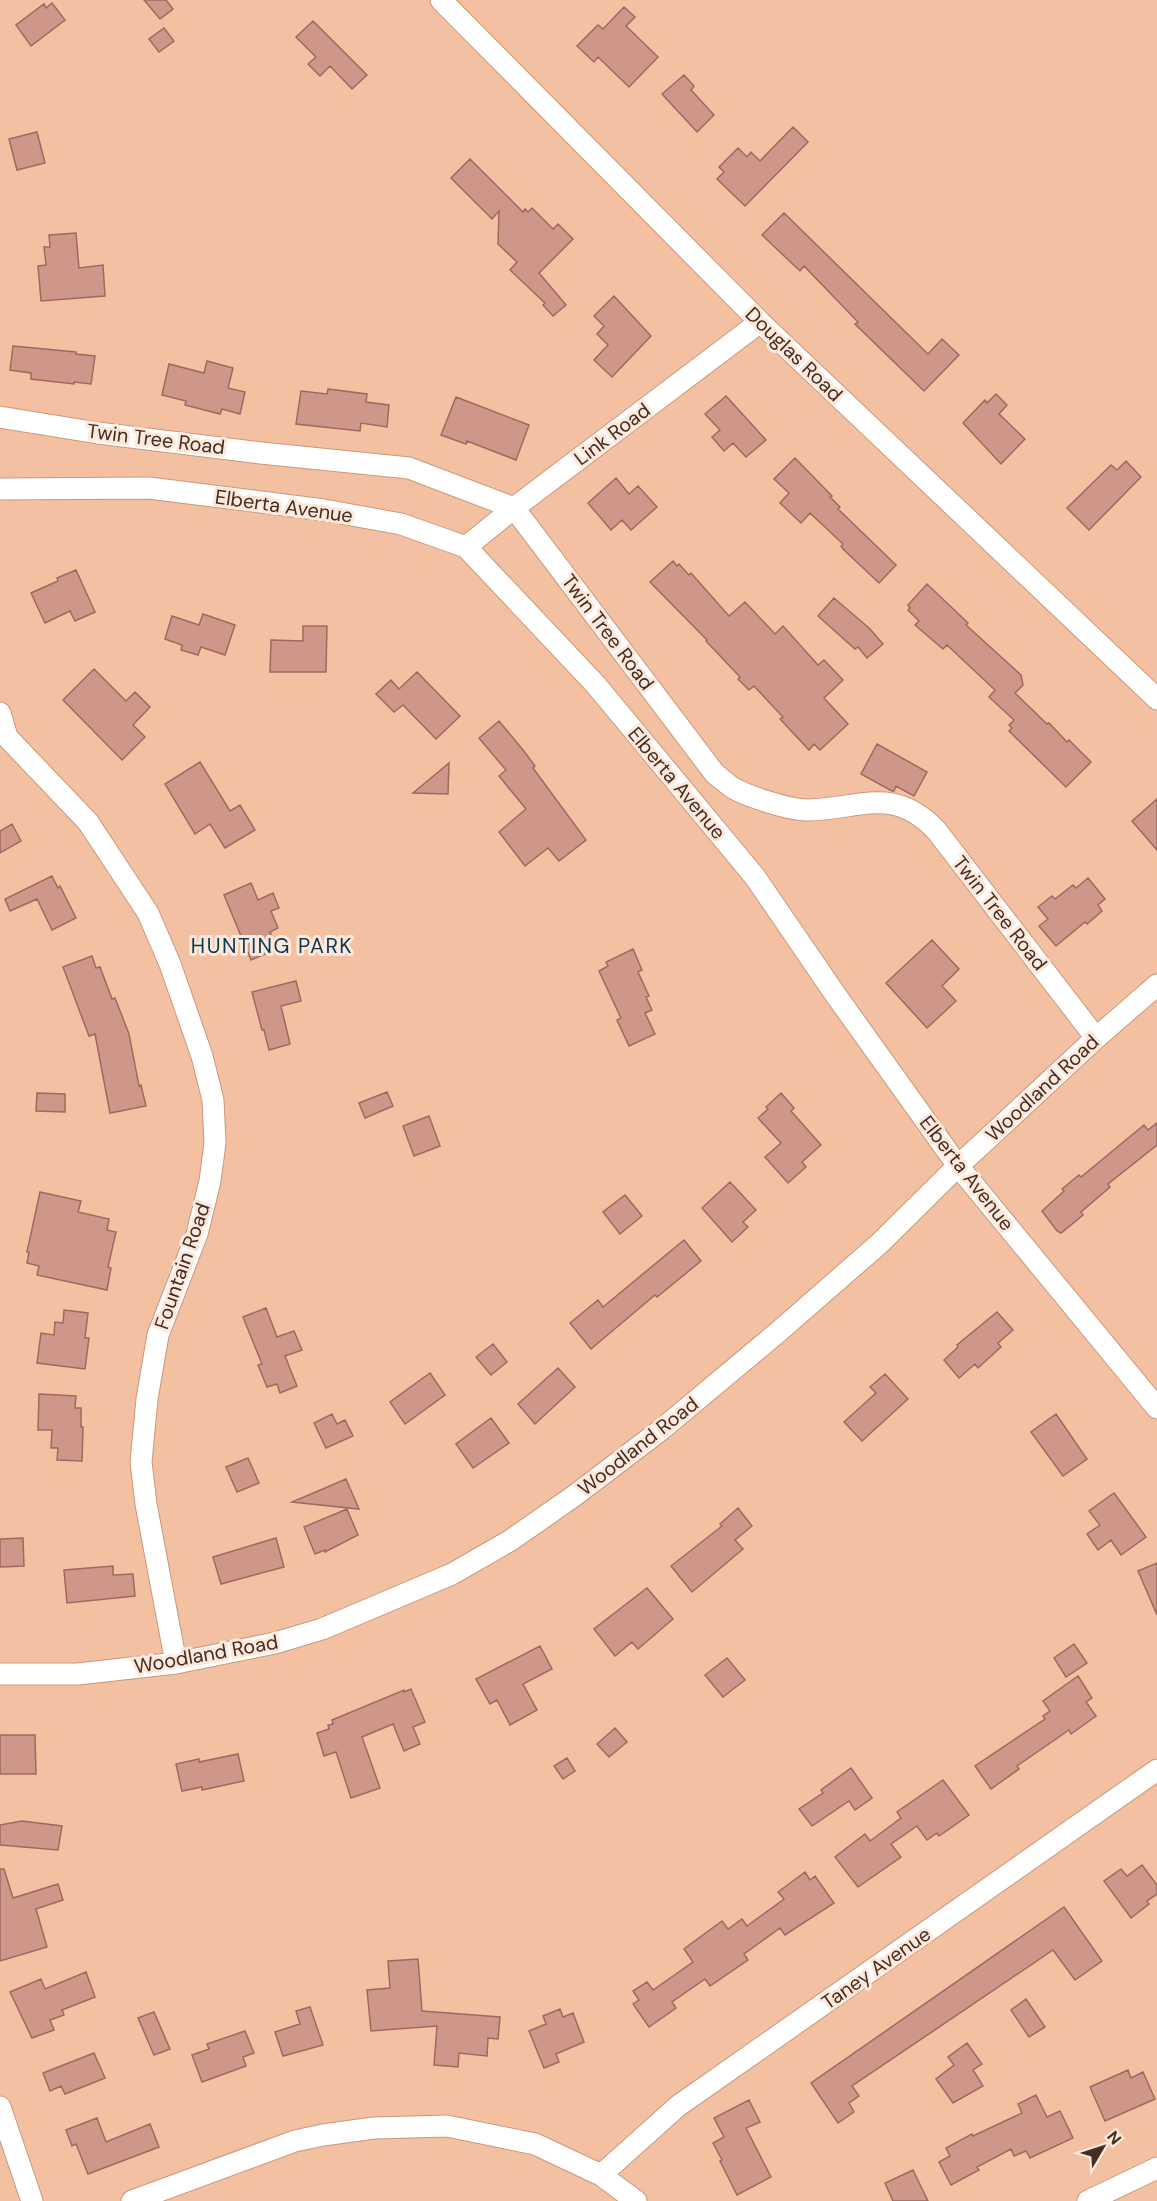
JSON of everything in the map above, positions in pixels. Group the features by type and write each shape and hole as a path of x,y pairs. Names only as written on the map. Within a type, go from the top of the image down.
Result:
{"street":[{"name":"Douglas Road","path":"441,0 760,322 1157,699"},
{"name":"Link Road","path":"466,547 760,322"},
{"name":"Twin Tree Road","path":"0,417 261,453 410,468 514,508 715,774 733,788 788,807 807,810 868,803 899,805 922,815 936,830 1096,1038"},
{"name":"Elberta Avenue","path":"0,489 149,488 324,510 401,524 466,547 596,685 755,877 958,1166 1157,1408"},
{"name":"Fountain Road","path":"0,713 7,737 88,822 148,913 170,964 195,1036 213,1100 215,1143 210,1180 197,1234 158,1335 147,1399 141,1462 146,1504 176,1663"},
{"name":"Woodland Road","path":"0,1674 78,1674 176,1663 275,1643 322,1629 452,1574 511,1540 653,1436 768,1340 879,1244 958,1166 1096,1038 1157,985"},
{"name":"Taney Avenue","path":"601,2175 678,2106 1157,1770"},
{"path":"0,2107 32,2201"},
{"path":"132,2201 295,2141 323,2134 385,2127 447,2126 535,2144 601,2175 636,2201"},
{"path":"1088,2201 1157,2168"}],"building":[{"path":"144,0 166,0 173,9 160,19"},
{"path":"52,3 65,20 31,46 16,25 44,4 46,8"},
{"path":"624,7 635,17 626,26 658,57 629,87 598,57 594,62 577,46 598,25 603,29"},
{"path":"313,21 367,75 352,89 330,66 320,76 308,64 316,57 296,37"},
{"path":"164,28 174,41 159,52 149,39"},
{"path":"684,75 694,86 691,90 714,115 697,132 662,94"},
{"path":"793,127 808,142 745,206 717,179 724,172 719,167 738,148 747,157 751,152 760,161"},
{"path":"37,132 45,163 17,170 9,139"},
{"path":"470,159 523,212 525,209 528,212 532,208 553,229 558,224 573,239 539,273 566,305 553,316 543,305 545,303 510,270 517,262 498,244 499,211 492,219 451,178"},
{"path":"784,213 928,354 942,339 959,355 924,391 855,324 858,322 804,266 800,271 762,235"},
{"path":"76,233 79,268 103,265 105,296 41,301 38,266 46,265 44,247 50,247 49,235"},
{"path":"614,296 651,336 612,377 594,360 608,345 597,334 604,326 594,316"},
{"path":"13,346 95,356 91,384 31,379 31,373 10,370"},
{"path":"207,361 233,368 228,388 245,392 240,414 222,409 220,414 185,405 186,401 162,395 169,364 204,373"},
{"path":"328,389 367,394 366,402 389,405 387,427 361,423 360,431 296,424 301,391 327,394"},
{"path":"996,394 1007,405 999,414 1025,439 1001,464 963,423 985,400 987,403"},
{"path":"726,396 766,440 746,457 733,443 724,451 712,437 720,430 705,414"},
{"path":"456,397 529,425 516,460 467,441 466,444 441,435"},
{"path":"795,458 832,496 830,497 840,507 838,509 896,565 879,583 810,513 801,523 780,503 789,493 774,479"},
{"path":"1126,461 1141,477 1089,530 1067,508 1111,465 1117,470"},
{"path":"616,478 629,494 638,486 657,507 631,530 622,520 611,530 588,503"},
{"path":"673,561 689,575 691,573 729,616 745,602 775,634 783,626 818,665 824,660 843,680 824,698 848,724 820,750 814,744 809,750 754,686 749,690 738,679 740,677 707,640 650,582"},
{"path":"76,570 95,612 75,621 70,611 45,623 31,593"},
{"path":"927,584 968,623 966,625 1021,675 1023,685 1015,693 1091,762 1066,787 1009,731 1012,728 1009,725 1014,720 989,697 995,690 947,645 943,649 915,625 919,621 908,610 910,608 908,605"},
{"path":"834,598 869,628 883,644 867,658 858,647 855,649 818,616"},
{"path":"203,614 235,625 225,655 201,647 198,655 181,650 182,645 165,639 172,616 199,625"},
{"path":"303,626 327,626 326,672 270,672 271,640 303,641"},
{"path":"94,669 126,701 135,692 150,707 133,725 145,737 122,760 63,700"},
{"path":"417,672 460,716 436,739 403,705 394,712 376,694 391,680 399,689"},
{"path":"499,721 535,766 533,768 586,840 559,861 548,848 525,866 499,832 526,809 499,776 506,770 479,738"},
{"path":"877,744 927,772 914,796 896,786 892,791 861,774"},
{"path":"200,762 230,811 240,805 255,830 225,848 210,824 195,834 165,784"},
{"path":"449,763 448,794 413,793"},
{"path":"1157,799 1157,850 1132,821"},
{"path":"12,824 21,841 0,853 0,831"},
{"path":"52,876 58,888 60,886 76,918 52,930 37,899 10,911 5,899"},
{"path":"1088,878 1105,899 1098,905 1102,911 1056,946 1039,926 1048,919 1038,907 1052,896 1055,899 1073,885 1076,888"},
{"path":"251,883 258,900 273,893 279,908 271,911 278,928 270,932 277,949 251,960 224,895"},
{"path":"932,940 959,969 942,986 956,1001 927,1028 886,983"},
{"path":"633,949 642,970 638,972 649,996 646,997 652,1010 645,1013 655,1034 629,1046 617,1020 621,1018 599,971 608,966 606,962"},
{"path":"92,956 96,968 100,967 112,999 115,998 129,1034 139,1086 141,1085 146,1106 110,1113 95,1034 89,1036 63,967"},
{"path":"296,981 301,1001 281,1006 290,1044 269,1050 252,992"},
{"path":"387,1092 393,1106 365,1118 359,1103"},
{"path":"37,1093 65,1094 65,1112 36,1111"},
{"path":"781,1093 794,1108 791,1111 821,1145 802,1162 806,1167 788,1183 765,1157 781,1143 758,1118"},
{"path":"429,1116 440,1146 414,1156 403,1126"},
{"path":"1157,1123 1157,1145 1108,1184 1110,1187 1081,1212 1083,1215 1061,1233 1057,1231 1042,1211 1064,1191 1062,1189 1079,1175 1081,1177 1144,1125 1148,1130"},
{"path":"730,1182 756,1210 743,1222 748,1227 732,1242 702,1208"},
{"path":"40,1192 81,1201 78,1212 109,1219 107,1230 116,1232 108,1267 111,1268 107,1290 37,1275 39,1266 27,1263 29,1252 27,1252"},
{"path":"625,1195 642,1216 620,1234 603,1212"},
{"path":"684,1240 701,1261 657,1297 655,1295 591,1349 570,1323 598,1300 603,1307"},
{"path":"266,1308 277,1337 294,1331 302,1350 285,1356 297,1386 280,1393 277,1384 267,1387 258,1365 262,1364 243,1317"},
{"path":"64,1310 88,1313 85,1338 89,1338 85,1369 37,1363 41,1333 54,1335 55,1322 63,1323"},
{"path":"997,1312 1013,1330 998,1343 1001,1347 978,1368 975,1364 959,1378 944,1360 958,1347 957,1345"},
{"path":"493,1344 507,1362 491,1375 476,1357"},
{"path":"558,1368 575,1387 535,1424 518,1404"},
{"path":"430,1373 445,1395 405,1424 390,1402"},
{"path":"885,1374 908,1399 862,1441 844,1422 876,1393 870,1387"},
{"path":"39,1394 76,1396 75,1408 81,1408 81,1427 83,1427 82,1461 57,1460 58,1448 51,1448 52,1430 38,1430"},
{"path":"332,1414 337,1424 345,1420 353,1436 326,1448 314,1423"},
{"path":"1056,1414 1087,1459 1063,1476 1031,1432"},
{"path":"491,1418 509,1443 473,1468 456,1444"},
{"path":"248,1458 259,1483 237,1492 226,1467"},
{"path":"346,1479 359,1509 292,1502"},
{"path":"1114,1493 1146,1537 1121,1555 1111,1540 1098,1550 1087,1534 1100,1525 1089,1511"},
{"path":"738,1508 752,1526 735,1540 743,1549 692,1592 671,1566 722,1526 720,1524"},
{"path":"347,1509 358,1535 325,1552 325,1550 315,1554 304,1527"},
{"path":"23,1538 24,1566 0,1567 0,1539"},
{"path":"276,1538 284,1567 221,1584 213,1557"},
{"path":"1157,1563 1157,1615 1138,1571"},
{"path":"113,1566 113,1575 133,1574 135,1596 67,1603 64,1570"},
{"path":"647,1588 673,1619 638,1649 632,1642 615,1656 594,1629"},
{"path":"1074,1644 1087,1663 1066,1677 1054,1658"},
{"path":"540,1646 552,1669 523,1684 537,1710 510,1725 497,1700 490,1704 476,1679"},
{"path":"727,1658 745,1680 723,1697 705,1675"},
{"path":"1078,1676 1092,1698 1086,1702 1096,1716 1071,1734 1069,1730 1017,1766 1019,1769 991,1789 975,1766 1045,1719 1043,1716 1050,1711 1043,1701"},
{"path":"411,1689 425,1722 413,1727 420,1744 404,1751 393,1724 362,1737 380,1788 351,1798 336,1752 324,1756 317,1733 329,1729 328,1725 333,1724 332,1720"},
{"path":"615,1728 627,1742 609,1757 597,1744"},
{"path":"0,1735 35,1735 36,1774 0,1774"},
{"path":"238,1754 244,1781 202,1790 202,1787 182,1791 176,1764"},
{"path":"567,1758 575,1771 563,1779 554,1766"},
{"path":"851,1768 872,1798 855,1810 849,1801 812,1826 799,1809 823,1793 821,1790"},
{"path":"943,1780 969,1815 939,1836 937,1833 927,1840 917,1826 891,1844 901,1857 858,1887 835,1857 865,1834 870,1841 901,1818 897,1812"},
{"path":"22,1821 62,1826 58,1850 0,1845 0,1825"},
{"path":"1142,1865 1157,1885 1157,1894 1147,1901 1149,1904 1131,1918 1104,1881 1121,1869 1127,1876"},
{"path":"0,1869 4,1869 13,1898 58,1884 63,1900 36,1909 47,1947 0,1961"},
{"path":"805,1872 810,1880 815,1876 834,1903 785,1935 780,1928 744,1954 748,1960 710,1986 705,1979 672,2002 676,2008 649,2027 633,2004 639,2000 633,1991 647,1982 653,1990 693,1962 684,1949 722,1921 728,1929 742,1919 747,1926 784,1899 778,1892"},
{"path":"1064,1907 1102,1961 1075,1980 1053,1950 852,2086 859,2096 849,2103 854,2112 838,2123 811,2083"},
{"path":"418,1959 422,2011 500,2017 498,2039 488,2038 487,2056 459,2053 458,2067 434,2065 437,2026 371,2031 367,1990 390,1988 388,1961"},
{"path":"86,1972 95,1997 62,2010 64,2015 50,2020 54,2030 32,2038 10,1992 41,1979 45,1989"},
{"path":"1026,1999 1045,2027 1029,2037 1011,2010"},
{"path":"310,2007 323,2045 283,2056 275,2032 300,2024 296,2011"},
{"path":"560,2009 563,2017 573,2013 584,2042 556,2054 559,2062 544,2068 529,2031 546,2024 543,2016"},
{"path":"154,2012 170,2049 154,2055 138,2018"},
{"path":"245,2031 254,2053 243,2057 246,2066 202,2082 192,2055 209,2049 207,2044"},
{"path":"967,2043 982,2064 973,2070 983,2086 953,2103 936,2079 954,2065 948,2057"},
{"path":"94,2053 105,2078 65,2094 61,2086 50,2091 43,2073"},
{"path":"1128,2070 1131,2078 1143,2072 1155,2099 1105,2121 1090,2087"},
{"path":"1036,2095 1047,2117 1060,2111 1073,2138 1030,2158 1026,2151 1014,2156 1011,2149 977,2167 979,2170 951,2185 939,2162 950,2156 946,2148 972,2134 973,2136 1022,2113 1018,2104"},
{"path":"749,2100 760,2122 746,2128 771,2177 737,2195 713,2143 724,2137 714,2118"},
{"path":"97,2118 106,2142 150,2124 159,2147 88,2174 76,2144 72,2146 66,2130"},
{"path":"913,2170 928,2201 893,2201 885,2183"}],"district":[{"name":"HUNTING PARK","path":"272,946"}]}
